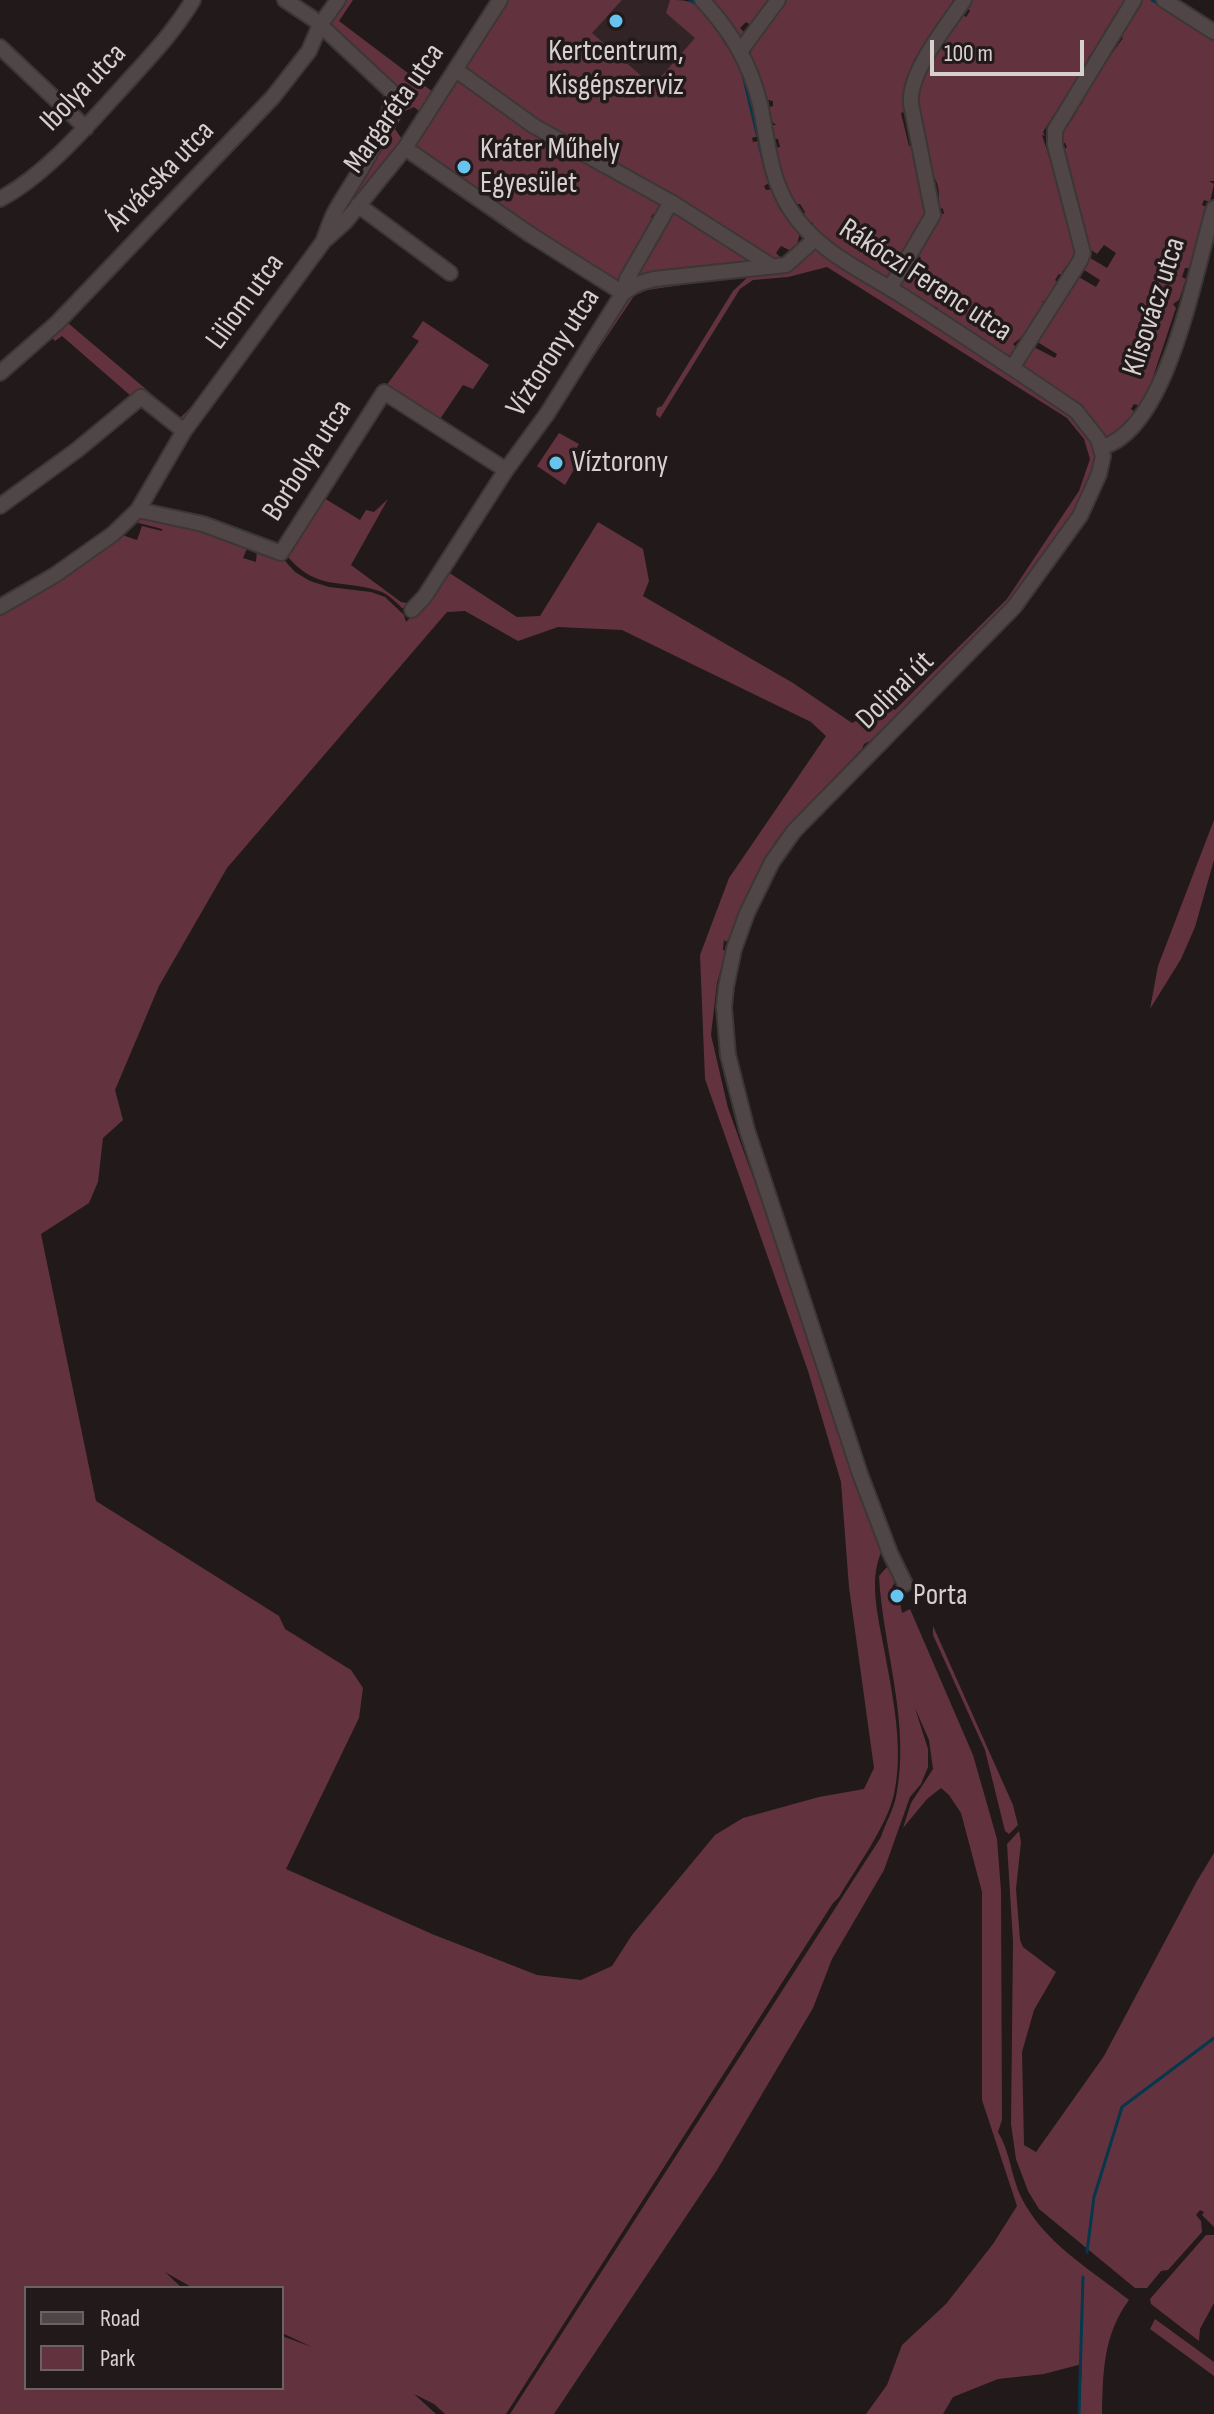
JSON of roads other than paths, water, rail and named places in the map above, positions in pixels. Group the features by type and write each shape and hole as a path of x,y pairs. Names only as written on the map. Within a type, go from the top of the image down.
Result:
{"street":[{"name":"Ibolya utca","path":"0,199 48,163 86,128 181,20 193,0"},
{"name":"Liliom utca","path":"0,607 113,534 138,510 184,431 323,242 334,215 380,135 392,97 387,86 320,25 285,0"},
{"name":"Árvácska utca","path":"0,373 57,323 253,118 309,51 320,25 338,0"},
{"name":"Margaréta utca","path":"323,242 405,148 500,0"},
{"name":"Rákóczi Ferenc utca","path":"702,0 723,22 741,50 760,106 770,163 778,185 796,218 814,240 1076,411 1092,428 1102,447"},
{"path":"741,50 778,0"},
{"path":"890,288 933,215 910,89 964,0"},
{"path":"1012,368 1083,253 1055,145 1055,130 1134,0"},
{"path":"1164,0 1214,32"},
{"path":"0,47 86,128"},
{"path":"456,70 534,126 671,202 770,265"},
{"path":"405,148 531,235 623,293 627,279 671,202"},
{"path":"358,205 450,273"},
{"name":"Klisovácz utca","path":"1102,447 1119,440 1134,427 1166,372 1214,208"},
{"name":"Víztorony utca","path":"412,610 449,561 506,470 547,414 623,293 637,284 654,279 786,265 814,240"},
{"name":"Borbolya utca","path":"138,510 203,524 281,553 384,392 506,470"},
{"path":"0,506 77,450 141,397 184,431"},
{"name":"Dolinai út","path":"905,1584 860,1474 747,1130 725,1034 724,1007 729,974 747,913 772,862 820,802 924,702 1014,607 1080,516 1103,462 1102,447"}],"waterway":[{"path":"690,0 699,6"},
{"path":"1152,0 1160,5"},
{"path":"743,75 757,134"},
{"path":"759,144 768,179"},
{"path":"776,198 781,209"},
{"path":"1087,2252 1094,2197 1122,2107 1214,2038"},
{"path":"1079,2414 1083,2277"}],"place":[{"name":"Kertcentrum, Kisgépszerviz","path":"616,21"},
{"name":"Kráter Műhely Egyesület","path":"464,167"},
{"name":"Víztorony","path":"556,463"},
{"name":"Porta","path":"897,1596"}]}
